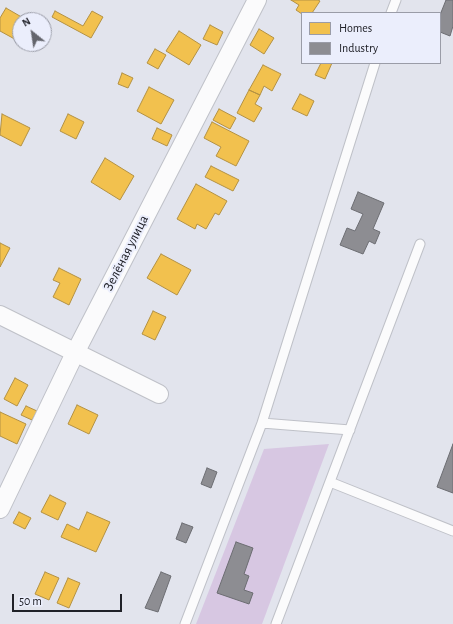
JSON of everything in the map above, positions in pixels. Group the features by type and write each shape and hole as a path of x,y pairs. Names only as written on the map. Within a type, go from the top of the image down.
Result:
{"street":[{"name":"Зелёная улица","path":"0,509 75,352 257,0"},
{"path":"0,315 159,394"}],"lane":[{"path":"391,12 396,0"},
{"path":"185,624 262,423 375,64"},
{"path":"276,624 420,244"},
{"path":"262,423 350,430"},
{"path":"330,482 453,531"}],"shaded area":[{"path":"329,444 262,624 196,624 264,449"}],"building: Homes":[{"path":"291,0 320,1 313,12 301,12 301,13 296,10 299,5"},
{"path":"6,8 13,12 12,38 0,31 0,18"},
{"path":"55,11 83,26 92,11 103,17 91,38 52,17"},
{"path":"210,25 223,32 217,45 203,39"},
{"path":"259,29 274,38 264,54 250,45"},
{"path":"179,31 201,45 189,65 166,51"},
{"path":"155,49 166,55 158,69 147,63"},
{"path":"320,64 332,64 325,79 315,75"},
{"path":"263,65 281,74 272,91 264,86 260,95 249,90"},
{"path":"122,73 133,78 128,88 118,84"},
{"path":"149,87 174,100 161,124 137,111"},
{"path":"249,90 260,95 255,104 262,108 254,122 237,113"},
{"path":"300,94 314,101 307,116 292,109"},
{"path":"219,109 236,118 230,129 213,120"},
{"path":"2,114 30,128 21,146 0,135"},
{"path":"68,114 84,122 76,139 60,131"},
{"path":"212,122 249,141 236,166 216,156 221,147 204,138"},
{"path":"157,128 172,135 167,146 152,139"},
{"path":"105,158 134,176 120,200 91,182"},
{"path":"211,166 239,180 233,191 205,177"},
{"path":"196,184 227,201 219,215 215,213 206,229 197,224 195,229 177,219"},
{"path":"0,243 10,248 0,267"},
{"path":"161,254 191,270 177,295 147,278"},
{"path":"59,268 81,279 69,305 53,297 60,283 53,280"},
{"path":"153,311 166,317 155,340 142,334"},
{"path":"15,378 28,385 17,406 4,399"},
{"path":"77,405 98,415 89,434 68,424"},
{"path":"26,406 37,411 32,420 21,415"},
{"path":"0,412 26,424 17,444 0,436"},
{"path":"50,495 66,503 58,520 41,512"},
{"path":"19,512 31,518 25,529 13,523"},
{"path":"87,512 110,522 96,552 61,537 67,524 79,530"},
{"path":"45,572 59,578 49,600 35,594"},
{"path":"68,578 80,583 69,608 57,603"}],"building: Industry":[{"path":"446,0 453,0 453,26 450,36 441,32 441,12"},
{"path":"358,192 384,203 373,229 380,232 375,244 369,241 363,254 340,245 347,228 355,231 363,214 351,209"},
{"path":"453,444 453,493 437,487"},
{"path":"207,468 217,472 211,488 201,484"},
{"path":"182,523 193,527 186,543 176,539"},
{"path":"236,542 253,548 244,574 249,576 244,590 253,593 249,604 217,593"},
{"path":"161,572 171,576 158,612 145,608"}]}
